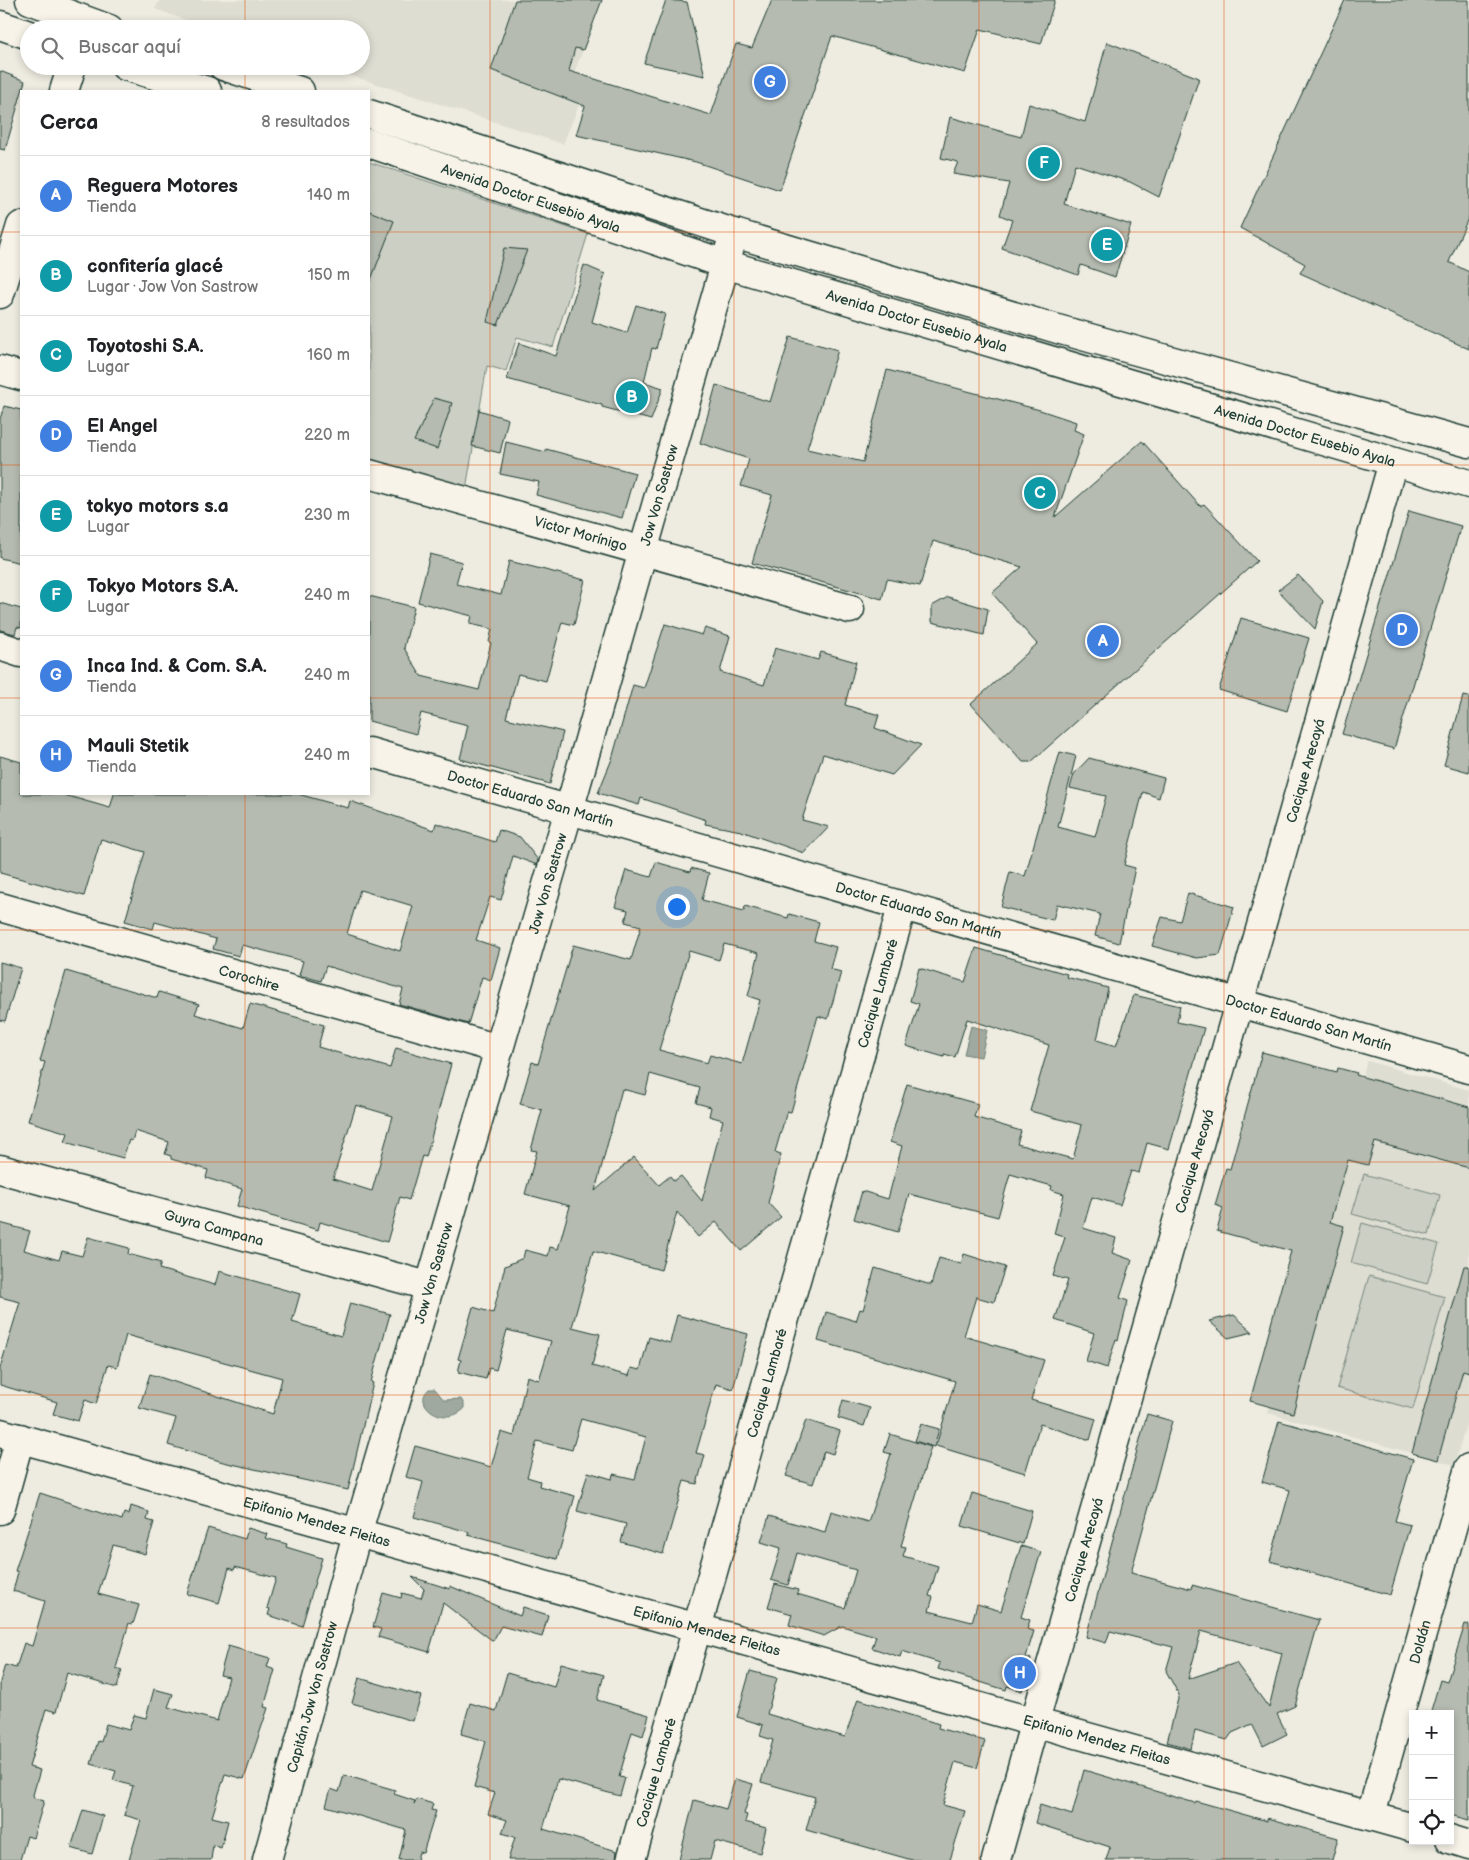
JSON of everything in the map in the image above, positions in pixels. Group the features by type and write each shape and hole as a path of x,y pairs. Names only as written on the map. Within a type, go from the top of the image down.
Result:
{"main road":[{"path":"30,0 84,20"},
{"path":"0,25 20,32"},
{"path":"64,90 69,75"},
{"path":"155,75 204,90"},
{"path":"251,75 297,90"},
{"name":"Avenida Doctor Eusebio Ayala","path":"370,114 734,233 1061,330 1469,443"},
{"name":"Avenida Doctor Eusebio Ayala","path":"370,143 725,264 1469,484"},
{"path":"0,294 20,229"},
{"name":"Jow Von Sastrow","path":"357,1534 428,1286 570,810 734,233"},
{"path":"0,370 20,376"},
{"path":"1343,447 1369,439 1469,468"},
{"name":"Cacique Arecayá","path":"996,1860 1393,462"},
{"name":"Victor Morínigo","path":"370,474 850,609"},
{"path":"0,646 20,653"},
{"name":"Doctor Eduardo San Martín","path":"370,752 1469,1069"},
{"name":"Corochire","path":"0,907 498,1049"},
{"name":"Cacique Lambaré","path":"631,1860 902,907"},
{"name":"Guyra Campana","path":"0,1169 428,1286"},
{"path":"0,1510 10,1436"},
{"name":"Epifanio Mendez Fleitas","path":"10,1436 1409,1827"},
{"name":"Doldán","path":"1371,1815 1469,1468"},
{"name":"Capitán Jow Von Sastrow","path":"267,1860 357,1534"},
{"path":"1454,1840 1469,1845"}],"shaded area":[{"path":"160,0 602,0 565,97 586,88 563,144 349,75 370,75 370,20 185,20 155,9"},
{"path":"460,158 664,224 461,161"},
{"path":"370,162 588,234 553,347 517,337 506,371 487,366 465,495 370,468"},
{"path":"971,1026 987,1030 981,1057 964,1054"},
{"path":"1367,1061 1469,1090 1469,1415 1454,1465 1268,1413"},
{"path":"1364,1174 1440,1195 1429,1235 1352,1214"},
{"path":"1362,1223 1439,1244 1427,1284 1351,1263"},
{"path":"1369,1276 1445,1297 1413,1409 1337,1388"},
{"path":"429,1389 435,1389 444,1400 461,1399 464,1409 448,1416 432,1412 424,1401"}],"building":[{"path":"515,0 602,0 583,50 575,48 569,71 711,115 736,44 752,48 772,0 1055,0 1041,44 980,29 965,73 832,36 780,190 696,162 576,135 585,106 491,70"},
{"path":"666,0 687,2 705,76 644,63"},
{"path":"1345,0 1469,0 1469,216 1449,262 1469,272 1469,349 1300,273 1305,264 1240,228"},
{"path":"1107,42 1199,78 1159,197 1130,182 1075,164 1064,204 1131,225 1115,277 1081,265 1078,275 1002,248 1012,220 1000,215 1009,183 953,174 958,162 941,158 950,117 1021,137 1029,104 1085,122"},
{"path":"0,71 25,81 22,90 20,90 20,98 5,150 0,149"},
{"path":"370,211 394,221 370,282"},
{"path":"504,248 527,250 498,325 487,322"},
{"path":"584,265 605,274 592,322 627,333 636,305 665,314 656,349 652,348 644,382 663,388 651,420 507,379 519,343 556,356"},
{"path":"790,337 838,350 807,449 863,462 887,370 1040,410 1076,422 1074,430 1084,434 1055,517 1142,441 1200,506 1204,504 1257,561 1031,762 1023,762 971,704 1037,644 992,593 1022,567 933,541 920,586 887,579 882,599 752,563 772,495 741,486 749,459 700,443 716,385 770,402"},
{"path":"434,398 452,403 437,449 414,441"},
{"path":"4,406 20,410 20,563 0,558 0,419"},
{"path":"479,410 508,419 500,453 472,446"},
{"path":"506,442 546,452 546,449 635,473 622,518 536,495 539,482 500,474"},
{"path":"1409,511 1461,526 1394,749 1342,734"},
{"path":"430,554 462,562 456,584 501,595 509,561 585,580 574,625 562,622 546,681 518,674 506,718 563,732 550,784 460,759 468,725 421,713 416,734 370,721 370,596 414,607 404,648 421,676 479,690 491,643 489,642 492,629 470,624 472,616 418,602"},
{"path":"1298,575 1323,601 1315,629 1278,590"},
{"path":"948,597 988,609 984,635 932,622 932,606"},
{"path":"0,603 20,609 20,628 17,627 15,634 0,630"},
{"path":"1241,618 1309,638 1287,711 1219,690"},
{"path":"665,624 702,635 705,628 730,636 720,672 764,685 775,648 818,660 821,652 856,662 845,705 879,715 875,728 921,745 892,775 823,754 802,820 829,827 804,853 741,831 705,824 706,820 641,798 639,805 598,793 612,759 633,685 644,688"},
{"path":"1463,696 1469,697 1469,772 1444,765"},
{"path":"1060,752 1076,756 1058,827 1095,837 1106,796 1070,788 1074,774 1089,758 1164,778 1159,798 1143,792 1124,865 1135,868 1119,943 1095,936 1100,914 1057,904 1053,920 1001,907 1010,872 1025,876"},
{"path":"0,756 20,762 20,795 64,795 110,808 114,795 302,795 348,808 350,801 434,830 436,823 495,842 499,830 520,837 538,860 537,865 513,856 501,900 490,897 476,940 500,948 491,980 482,977 468,1024 399,1004 403,989 326,966 321,981 299,975 303,961 242,945 239,956 213,949 216,939 155,922 153,929 125,921 145,852 101,839 84,896 0,873","holes":["360,890 413,906 400,951 347,934"]},
{"path":"656,862 690,872 691,868 709,873 702,900 744,911 745,906 788,918 789,914 819,922 814,941 836,947 830,969 841,972 828,1019 818,1016 791,1112 787,1111 775,1152 781,1154 768,1203 781,1217 741,1251 716,1222 698,1237 677,1212 661,1270 593,1251 572,1327 600,1334 592,1366 629,1376 631,1368 640,1370 649,1337 670,1343 677,1315 748,1334 733,1389 716,1384 696,1453 705,1455 697,1484 684,1481 663,1554 621,1542 626,1524 577,1511 588,1472 612,1479 613,1474 635,1479 646,1437 581,1419 572,1450 537,1441 527,1477 540,1481 539,1486 575,1496 557,1559 468,1535 469,1532 414,1517 423,1482 406,1477 415,1446 491,1467 501,1432 514,1436 527,1376 539,1380 551,1341 507,1330 496,1370 489,1368 486,1379 458,1372 461,1360 458,1359 473,1307 493,1313 505,1266 523,1258 525,1250 548,1256 550,1247 558,1249 570,1206 525,1194 537,1151 531,1150 542,1110 520,1104 532,1062 538,1064 573,945 631,960 641,926 625,922 628,910 615,907 626,870 651,877","holes":["724,944 759,953 748,996 760,1000 742,1064 710,1055 707,1063 659,1050 689,951 719,960","650,1074 700,1088 696,1103 711,1107 709,1116 723,1120 702,1201 681,1176 674,1181 670,1176 659,1185 634,1157 595,1191 622,1089 645,1095"]},
{"path":"1188,893 1234,907 1220,955 1197,958 1152,946 1162,917 1180,921"},
{"path":"976,948 1067,974 1066,977 1108,988 1097,1040 1116,1046 1134,995 1180,1006 1177,1022 1204,1028 1169,1149 1147,1143 1139,1173 1131,1171 1120,1205 1092,1197 1083,1228 1116,1238 1112,1253 1132,1260 1120,1298 1128,1301 1118,1340 1116,1339 1107,1368 1086,1361 1094,1333 1055,1320 1068,1280 1053,1276 1065,1237 1054,1234 1064,1194 1051,1190 1052,1186 1010,1174 998,1217 909,1194 898,1232 854,1219 862,1191 888,1199 902,1146 890,1142 907,1084 978,1104 974,1117 1021,1131 1017,1144 1073,1159 1082,1125 1030,1111 1049,1045 967,1019 955,1057 944,1054 944,1057 906,1046 919,1004 910,1001 919,968 965,982"},
{"path":"0,962 21,968 5,1021 0,1020"},
{"path":"66,971 157,998 159,992 199,1004 195,1014 243,1028 250,1004 324,1025 318,1047 390,1068 396,1048 451,1064 426,1157 422,1156 409,1200 400,1197 387,1242 320,1222 318,1230 237,1206 242,1189 206,1178 208,1170 171,1159 171,1156 165,1154 169,1142 135,1131 132,1141 129,1140 123,1158 65,1142 68,1133 28,1121 45,1062 40,1061","holes":["356,1105 393,1116 372,1191 333,1179"]},
{"path":"1262,1052 1337,1072 1338,1068 1357,1073 1356,1075 1469,1107 1469,1168 1375,1142 1368,1165 1348,1160 1330,1222 1344,1226 1293,1413 1250,1401 1291,1251 1217,1231 1223,1208 1215,1205 1226,1168 1230,1169"},
{"path":"0,1223 30,1231 24,1250 59,1260 62,1251 82,1256 88,1237 129,1248 128,1254 161,1263 159,1269 215,1285 219,1271 300,1294 292,1322 341,1336 350,1303 390,1314 371,1382 373,1383 348,1490 223,1462 168,1445 176,1418 139,1408 150,1374 273,1414 282,1378 126,1335 117,1367 108,1365 96,1404 85,1400 78,1421 53,1414 57,1402 0,1385 0,1368 20,1302 0,1297"},
{"path":"964,1254 1005,1267 994,1302 976,1297 964,1336 1044,1360 1031,1400 1096,1419 1090,1440 1040,1424 1025,1473 936,1446 955,1381 818,1341 826,1312 856,1321 860,1309 863,1310 875,1268 931,1285 939,1258 961,1264"},
{"path":"1464,1266 1469,1266 1469,1372 1463,1370 1438,1460 1412,1453"},
{"path":"1234,1315 1253,1332 1228,1338 1209,1321"},
{"path":"843,1400 870,1408 864,1426 838,1418"},
{"path":"1147,1414 1172,1421 1131,1573 1191,1589 1192,1585 1319,1620 1295,1706 1277,1714 1287,1734 1263,1746 1252,1724 1232,1733 1227,1740 1195,1731 1191,1749 1167,1742 1179,1695 1166,1671 1173,1647 1110,1631 1106,1643 1086,1637","holes":["1201,1631 1282,1653 1269,1708 1236,1663 1188,1679"]},
{"path":"806,1420 840,1431 833,1454 824,1451 813,1484 786,1476"},
{"path":"1279,1421 1413,1459 1395,1521 1410,1525 1390,1595 1270,1561 1290,1490 1262,1482"},
{"path":"921,1424 939,1429 934,1447 915,1441"},
{"path":"890,1434 931,1447 901,1546 906,1547 903,1556 938,1566 929,1596 933,1597 929,1611 972,1622 977,1604 1001,1611 1021,1546 1041,1552 1021,1617 1030,1620 1027,1629 1034,1631 1026,1657 1031,1659 1022,1691 1007,1686 1006,1690 938,1669 940,1663 902,1651 900,1657 872,1648 876,1636 842,1626 824,1636 789,1625 792,1614 768,1607 775,1584 798,1590 797,1594 845,1608 856,1570 797,1553 788,1585 771,1580 781,1548 761,1542 769,1516 825,1532 831,1511 868,1522 891,1454 884,1452"},
{"path":"40,1493 122,1520 124,1513 129,1515 131,1506 149,1512 147,1520 154,1522 145,1554 113,1545 98,1594 139,1605 133,1624 129,1623 116,1668 122,1670 117,1688 67,1673 56,1712 46,1709 29,1767 40,1770 33,1795 34,1798 44,1801 33,1838 27,1836 20,1860 0,1860 0,1682 5,1665 16,1668 24,1643 32,1646 45,1601 13,1591 18,1572 15,1571"},
{"path":"972,1493 1032,1511 1023,1544 962,1526"},
{"path":"208,1528 245,1539 248,1528 267,1534 265,1538 287,1544 286,1547 322,1558 302,1626 268,1615 270,1609 267,1608 276,1578 235,1567 234,1570 229,1568 219,1603 187,1594"},
{"path":"412,1577 450,1589 450,1586 520,1616 523,1607 548,1615 542,1637 501,1626 493,1641 443,1603 429,1652 378,1637 381,1629 373,1627 383,1593 401,1598 402,1593 421,1598 424,1589"},
{"path":"1465,1624 1469,1625 1469,1820 1454,1816 1454,1710 1431,1710 1440,1680 1447,1682"},
{"path":"228,1646 270,1658 267,1667 275,1670 264,1707 268,1708 244,1779 225,1774 212,1817 228,1821 221,1848 213,1845 211,1860 129,1860 141,1820 124,1815 133,1786 113,1780 116,1771 91,1764 98,1741 101,1742 106,1724 129,1730 134,1715 146,1718 154,1689 173,1694 168,1707 217,1721 229,1677 220,1675"},
{"path":"561,1663 604,1675 597,1700 649,1715 643,1736 632,1732 619,1777 625,1778 620,1796 558,1779 543,1829 617,1851 616,1860 508,1860 515,1837 502,1833 507,1820 488,1814 495,1793 474,1787 486,1741 461,1734 470,1703 496,1711 507,1673 554,1687"},
{"path":"750,1671 777,1678 767,1714 845,1737 858,1699 939,1724 938,1728 985,1741 977,1768 955,1762 943,1805 965,1811 950,1860 912,1860 806,1830 815,1797 761,1782 773,1740 760,1736 763,1725 737,1717"},
{"path":"359,1678 421,1696 413,1721 352,1703"},
{"path":"1084,1770 1195,1803 1196,1801 1267,1821 1267,1818 1338,1838 1332,1860 1106,1860 1110,1847 1035,1823 1040,1805 1072,1815"},
{"path":"344,1775 395,1790 394,1794 415,1801 414,1804 417,1799 433,1804 431,1810 436,1811 423,1853 419,1852 417,1860 399,1860 406,1830 326,1806 331,1789 339,1792"},
{"path":"735,1779 753,1784 744,1814 747,1815 745,1822 766,1828 760,1853 715,1841 710,1860 679,1860 694,1800 726,1809"},
{"path":"83,1810 103,1816 92,1854 71,1848"}],"place":[{"name":"Inca Ind. & Com. S.A.","path":"770,82"},
{"name":"Tokyo Motors S.A.","path":"1044,163"},
{"name":"tokyo motors s.a","path":"1107,245"},
{"name":"confitería glacé","path":"632,397"},
{"name":"Toyotoshi S.A.","path":"1040,493"},
{"name":"El Angel","path":"1402,630"},
{"name":"Reguera Motores","path":"1103,641"},
{"name":"Mauli Stetik","path":"1020,1673"}]}
